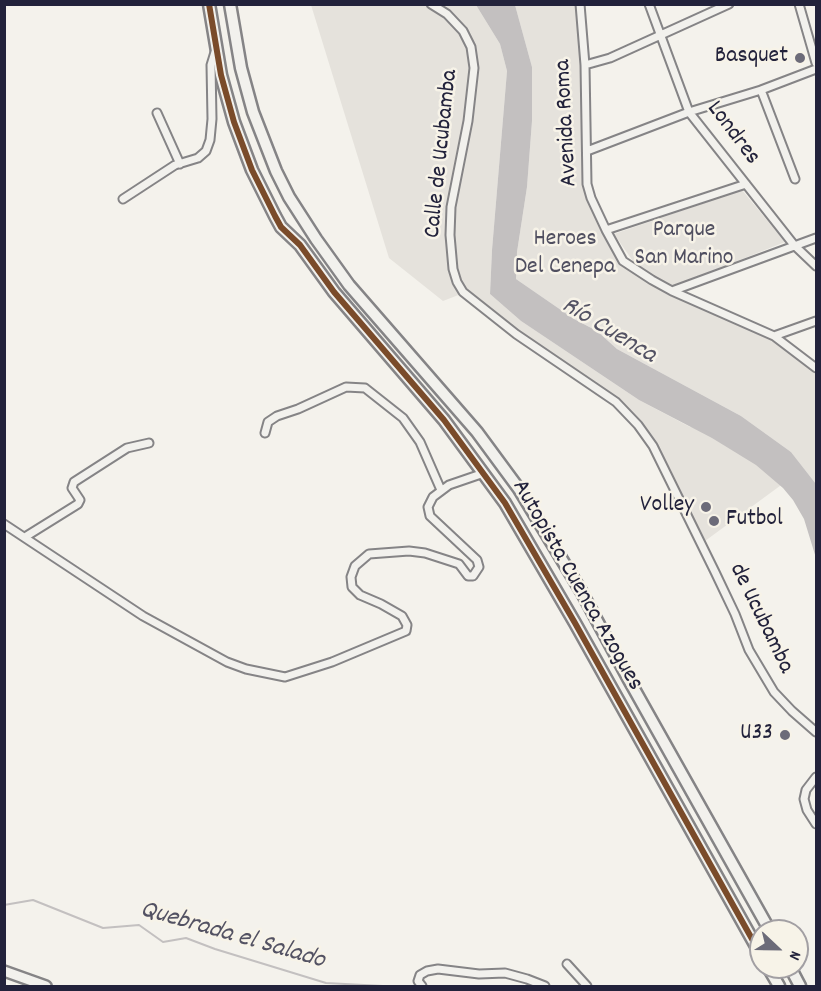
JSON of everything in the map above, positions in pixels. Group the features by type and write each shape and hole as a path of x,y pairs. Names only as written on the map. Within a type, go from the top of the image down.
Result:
{"highway":[{"name":"Autopista Cuenca Azogues","path":"209,4 225,93 244,152 281,227 290,233 348,309 438,413 484,473 542,565 749,934"},
{"name":"Autopista Cuenca Azogues","path":"230,4 241,68 253,112 276,171 289,197 349,285 477,432 519,489 581,591 763,919"}],"main road":[{"path":"4,971 46,987"}],"street":[{"name":"Calle de Ucubamba","path":"431,4 447,14 463,31 471,47 474,68 468,121 451,207 452,258 457,282 464,292 516,334 616,402 638,425 653,446"},
{"name":"Avenida Roma","path":"580,4 585,65 587,184 591,198 623,261 672,291 774,336 816,368"},
{"name":"Londres","path":"649,4 689,112 794,245 816,266"},
{"path":"585,65 610,58 729,4"},
{"path":"799,4 816,63"},
{"path":"123,199 180,164 198,158 207,151 212,119 210,65 216,49"},
{"path":"587,151 689,112 761,90 816,69"},
{"path":"761,90 795,179"},
{"path":"157,113 180,164"},
{"path":"606,230 746,184"},
{"path":"672,291 816,238"},
{"path":"774,336 816,321"},
{"path":"264,432 268,422 278,416 330,393 346,387 365,388 403,418 420,442 441,490"},
{"path":"25,537 78,504 80,500 72,488 74,482 127,448 149,443"},
{"name":"de Ucubamba","path":"653,446 731,605 749,650 774,692 816,732"},
{"path":"4,524 143,616 226,663 285,677 332,662 406,631 407,625 402,616 360,595 352,587 351,577 354,566 369,554 409,551 425,553 459,564 468,576 473,576 479,567 477,560 428,512 428,507 433,497 441,490 453,483 484,473"},
{"path":"816,777 806,790 804,799 807,810 816,824"},
{"path":"567,964 587,987"},
{"path":"422,987 419,984 420,975 426,971 438,969 479,974 505,973 544,987"}],"shaded area":[{"path":"311,5 427,5 445,16 461,33 469,47 471,68 465,121 447,236 449,269 461,294 443,301 389,258"},
{"path":"431,5 476,5 500,44 507,71 490,294 521,321 639,400 690,427 698,428 788,480 705,541 699,538 653,446 616,402 580,379 463,292 457,282 450,235 474,68 463,31"},
{"path":"476,5 515,5 532,67 532,121 516,279 574,319 597,331 617,349 741,416 791,452 816,484 816,558 804,519 793,500 783,488 756,465 712,438 639,400 521,321 490,294 507,71 500,44"},
{"name":"Heroes Del Cenepa","path":"515,5 575,5 585,65 586,200 623,261 672,291 772,339 816,372 816,484 791,452 741,416 617,349 597,331 574,319 516,279 532,121 532,67"},
{"name":"Parque San Marino","path":"742,190 785,242 672,287 635,264 614,234"}],"waterway":[{"name":"Quebrada el Salado","path":"4,905 33,900 103,928 139,925 163,942 186,938 326,983 383,986"}],"transit line":[{"path":"209,4 221,75 234,122 252,170 281,227 300,245 334,292 444,420 505,503 749,934"}],"place":[{"name":"Basquet","path":"800,58"},
{"name":"Volley","path":"706,507"},
{"name":"Futbol","path":"714,521"},
{"name":"U33","path":"785,735"}],"water label":[{"name":"Río Cuenca","path":"608,332"}]}
